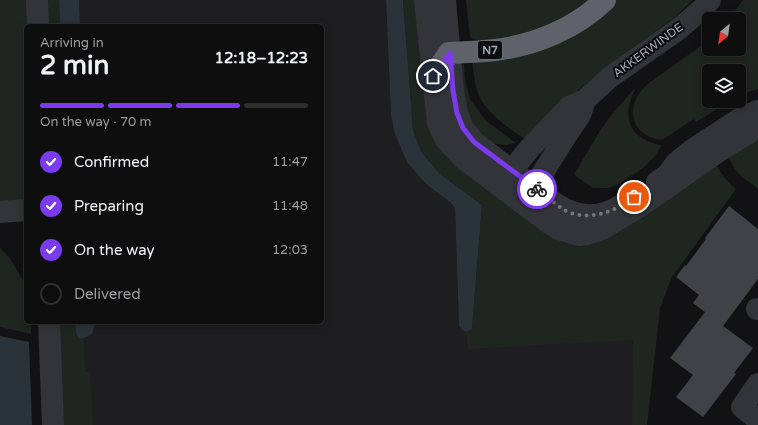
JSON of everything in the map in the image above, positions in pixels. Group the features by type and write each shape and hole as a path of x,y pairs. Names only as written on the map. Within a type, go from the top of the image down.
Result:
{"highway":[{"name":"N7","path":"450,53 496,50 530,43 568,28 605,0"},
{"path":"433,76 450,53"}],"street":[{"path":"37,0 38,24"},
{"path":"425,0 438,123 446,140 464,159 559,229 579,235 596,232 642,205 719,151 758,127"},
{"path":"445,0 453,91 457,113 463,128 474,142 556,204 569,212 587,216 606,212 619,207 664,177 677,162 692,150 741,118 758,111"},
{"name":"AKKERWINDE","path":"512,170 530,148 569,107 584,100 609,78 680,28 710,0"},
{"name":"AKKERWINDE","path":"534,187 580,115 584,100"},
{"path":"512,170 512,194"},
{"path":"512,194 534,187"},
{"path":"0,212 24,210"},
{"path":"49,324 52,425"},
{"path":"758,384 742,407 758,420"}],"shaded area":[{"path":"0,0 27,0 28,24 24,24 24,199 0,204"},
{"path":"45,0 59,0 60,24 46,24"},
{"path":"59,0 79,0 80,24 60,24"},
{"path":"79,0 386,0 391,115 426,184 451,203 455,208 459,326 466,332 468,347 640,338 638,425 85,425 84,338 89,336 95,324 324,324 324,24 80,24"},
{"path":"386,0 403,0 413,130 422,153 440,174 482,205 472,329 466,332 459,326 455,208 451,203 426,184 407,162 395,134 391,115"},
{"path":"403,0 417,0 425,93 557,237 714,162 726,180 736,189 672,277 660,308 647,425 632,425 633,340 468,349 466,332 472,329 482,205 440,174 422,153 413,130"},
{"path":"466,0 594,0 545,31 484,42 470,37"},
{"path":"614,0 693,0 674,18 602,70 560,106 526,140 500,121 489,110 478,94 475,85 472,61"},
{"path":"743,0 758,0 758,89 746,93 746,64 702,64 702,108 719,108 696,122 694,119 662,140 651,137 642,132 636,125 633,118 633,109 641,91 649,83 702,45 702,56 746,56 746,12 734,12"},
{"path":"464,64 465,80 470,99 485,120 516,143 506,145 489,142 469,121 457,69"},
{"path":"634,89 635,90 629,109 631,126 643,139 651,143 662,145 654,157 644,167 617,185 608,188 593,188 577,177 575,174 576,171 608,119"},
{"path":"758,134 758,189 742,177 726,154"},
{"path":"0,248 9,257 24,282 24,324 31,324 31,334 0,327"},
{"path":"57,324 75,324 78,338 84,338 85,372 90,372 93,425 61,425"},
{"path":"75,324 95,324 91,334 86,337 78,338"},
{"path":"0,336 29,342 32,425 0,425"}],"building":[{"path":"729,206 758,229 758,279 723,326 753,348 734,373 736,374 703,417 676,397 693,375 670,358 705,312 693,303 699,295 676,277 685,265 686,266"}],"way so far":[{"path":"537,189 565,210 587,216 606,212 619,207 634,197"}],"route":[{"path":"433,76 450,53 453,91 457,113 463,128 474,142 537,189"}]}
